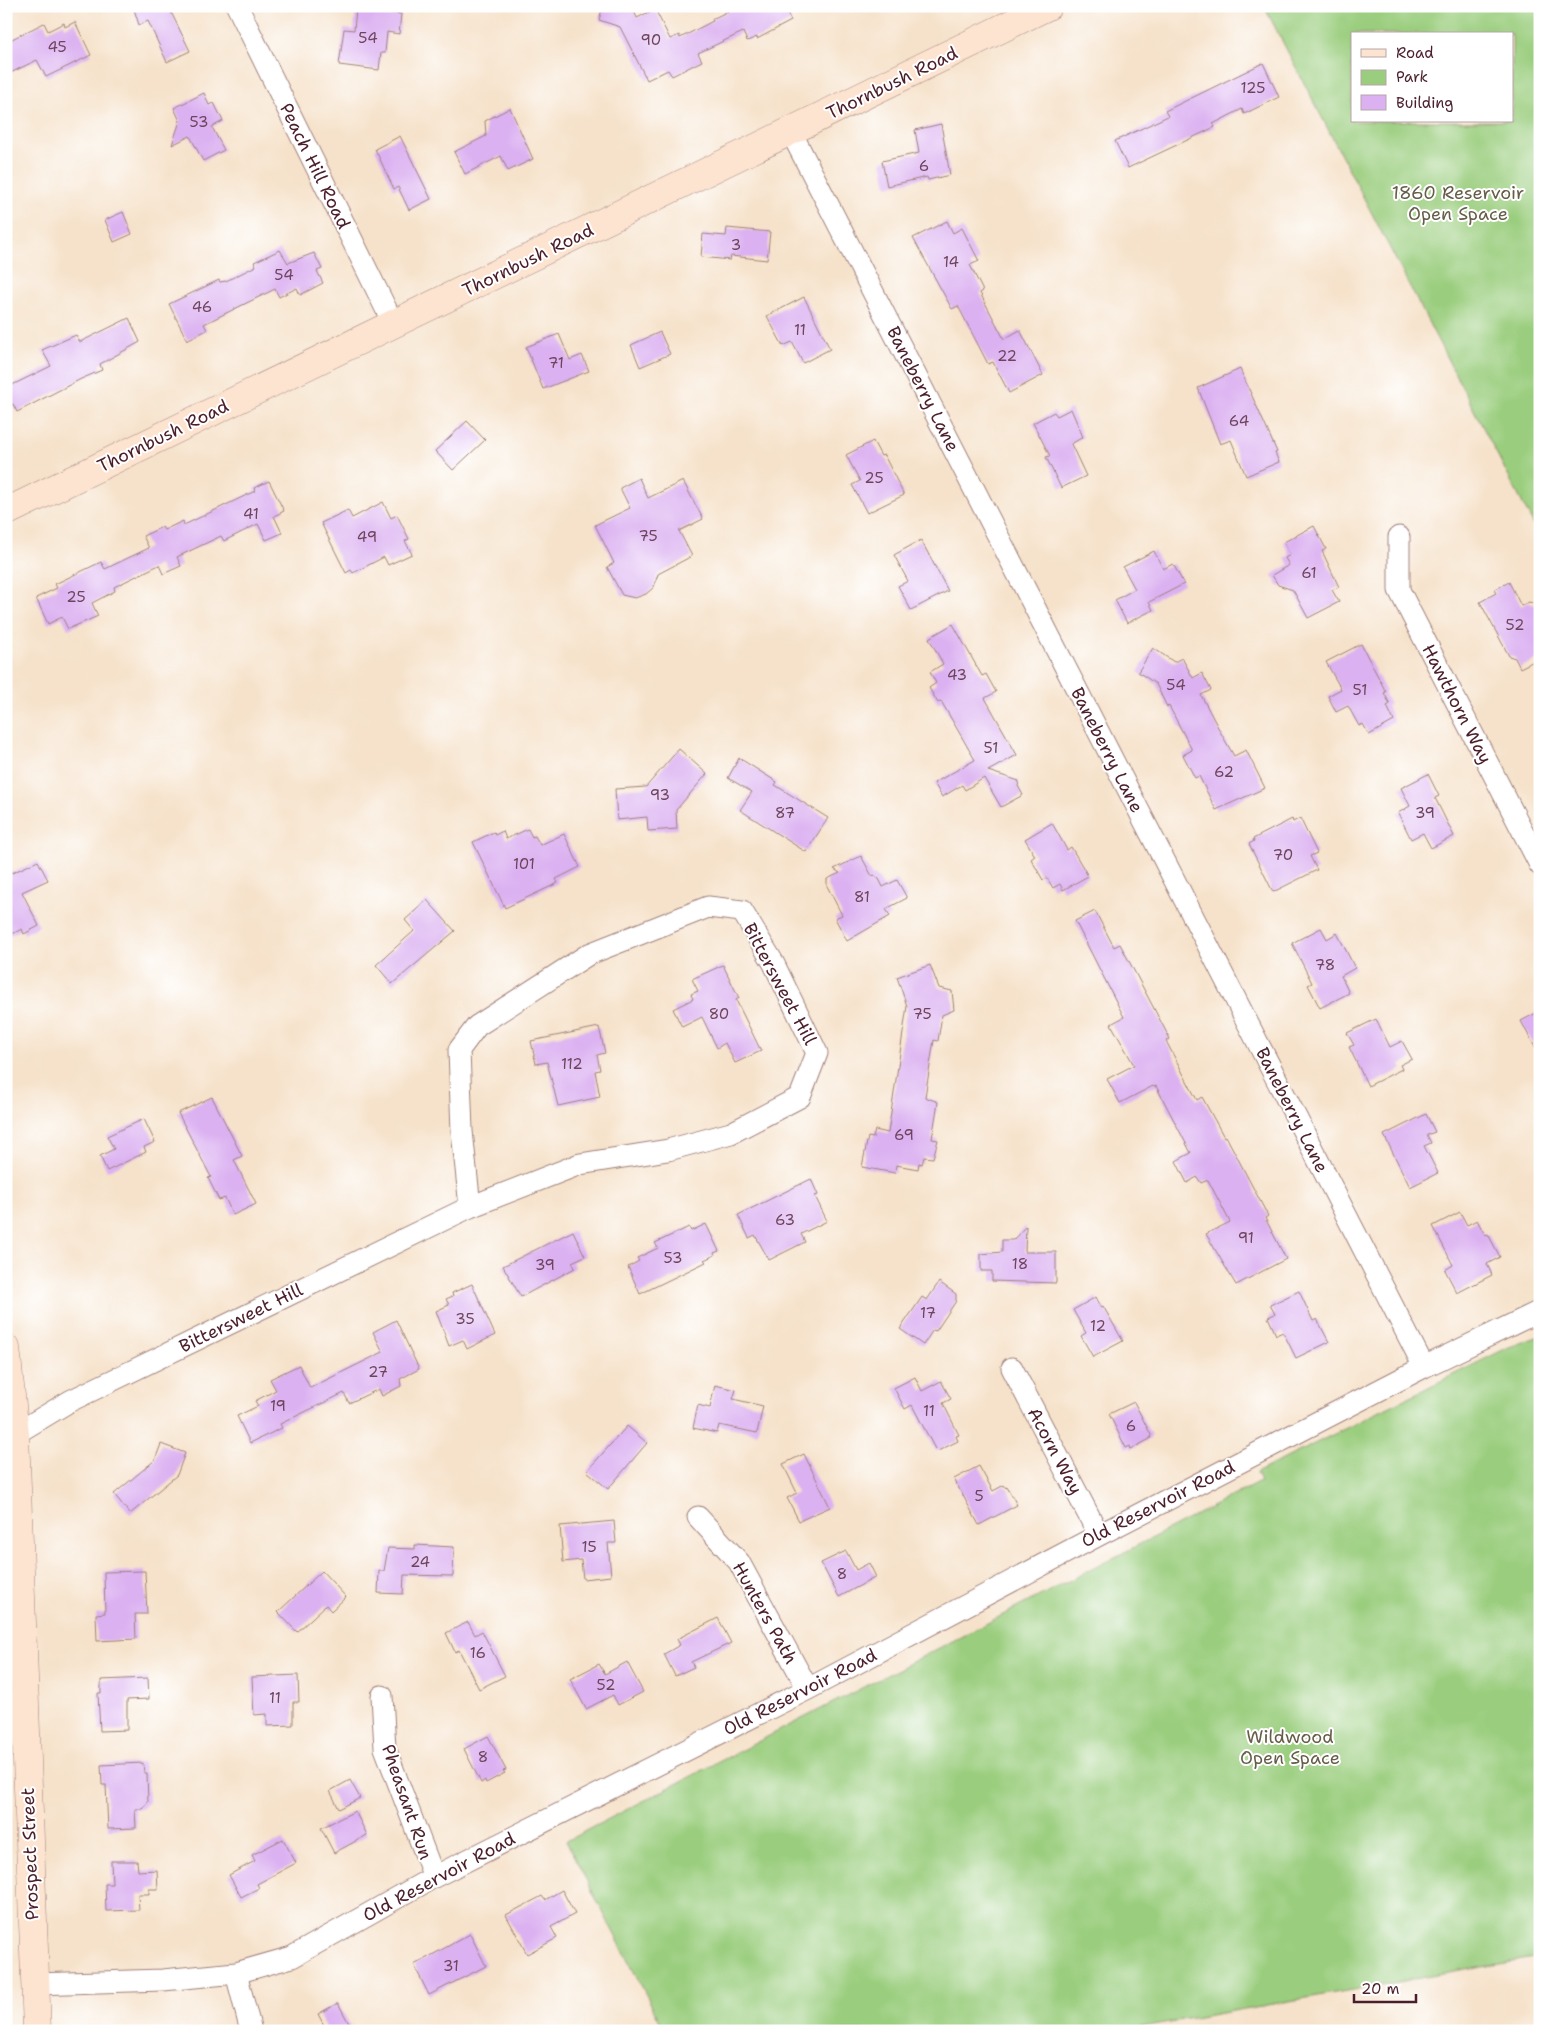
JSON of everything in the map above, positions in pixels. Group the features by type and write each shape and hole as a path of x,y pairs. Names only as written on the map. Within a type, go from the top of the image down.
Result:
{"main road":[{"name":"Thornbush Road","path":"6,512 1048,6"},
{"name":"Prospect Street","path":"6,1348 15,1434 37,2031"}],"street":[{"name":"Peach Hill Road","path":"236,6 394,325"},
{"name":"Baneberry Lane","path":"791,132 1424,1367"},
{"name":"Hawthorn Way","path":"1399,537 1399,590 1540,865"},
{"name":"Bittersweet Hill","path":"15,1434 70,1401 470,1207 580,1164 668,1150 731,1132 800,1097 816,1053 773,962 742,911 708,907 589,954 477,1026 460,1050 462,1131 470,1207"},
{"name":"Old Reservoir Road","path":"35,1984 163,1980 236,1973 292,1957 434,1877 808,1689 1099,1535 1424,1367 1540,1311"},
{"name":"Acorn Way","path":"1012,1368 1099,1535"},
{"name":"Hunters Path","path":"698,1517 739,1562 808,1689"},
{"name":"Pheasant Run","path":"382,1696 385,1748 434,1877"},
{"path":"236,1973 251,2031"}],"green space":[{"name":"1860 Reservoir Open Space","path":"1264,6 1540,6 1540,537"},
{"name":"Wildwood Open Space","path":"1540,1336 1540,1957 1119,2031 665,2031 566,1841 1260,1482 1256,1473 1509,1347"}],"building":[{"path":"133,6 177,6 170,10 190,51 167,62 148,21 139,25"},
{"path":"603,6 632,6 637,18 655,9 670,39 679,35 680,38 739,6 784,6 791,21 757,39 757,37 747,41 743,32 698,53 702,61 672,76 668,70 647,80 620,27 599,20"},
{"path":"356,8 401,14 399,34 387,32 385,53 381,53 379,70 339,65 344,29 354,30"},
{"path":"75,22 91,55 46,77 37,60 6,75 6,42 44,23 48,31 64,23 65,27"},
{"path":"1263,63 1279,97 1244,114 1242,109 1213,124 1215,127 1128,168 1115,141 1168,116 1165,111"},
{"path":"204,93 209,105 214,103 223,121 212,127 224,150 203,161 190,136 172,145 180,121 174,108"},
{"path":"510,108 533,159 508,171 501,156 465,174 454,152 486,136 485,121"},
{"path":"941,124 950,175 928,180 927,177 887,186 882,161 919,153 915,130"},
{"path":"400,136 431,199 409,210 398,187 394,189 375,149"},
{"path":"123,212 132,234 114,242 105,220"},
{"path":"947,221 953,233 962,228 979,261 970,265 983,291 980,293 1004,339 1020,330 1043,375 1009,393 993,362 988,364 958,306 952,309 913,238"},
{"path":"727,228 770,232 767,260 731,256 730,260 701,257 703,234 726,236"},
{"path":"280,250 288,263 314,253 322,269 317,271 323,283 300,295 297,288 279,297 275,289 204,324 207,330 187,340 169,304 219,280 220,282 226,281 256,266 254,262"},
{"path":"804,297 830,349 803,363 792,342 783,346 767,316"},
{"path":"129,318 140,342 100,364 102,370 17,412 13,404 6,407 6,388 51,366 42,350 76,335 80,342"},
{"path":"660,332 670,354 640,367 631,345"},
{"path":"559,334 570,360 582,355 589,371 543,389 526,347"},
{"path":"1240,369 1277,452 1275,453 1279,462 1246,476 1231,440 1220,444 1198,388"},
{"path":"1071,409 1083,437 1071,444 1086,476 1061,488 1046,457 1050,456 1033,423 1054,412 1057,416"},
{"path":"467,421 485,440 453,470 435,451"},
{"path":"873,441 881,456 884,455 904,495 867,513 852,485 860,481 846,455"},
{"path":"639,478 648,498 683,481 703,519 679,531 692,556 658,574 654,587 646,594 635,598 622,595 607,567 614,563 595,525 630,508 620,488"},
{"path":"269,481 284,511 274,516 282,533 266,540 258,524 224,541 221,536 177,557 181,566 163,574 159,565 114,587 115,591 92,603 98,616 68,629 62,617 48,624 36,598 57,588 55,584 101,562 105,569 149,548 143,536 162,527 164,530 183,521 184,525 255,491 254,488"},
{"path":"383,502 391,518 397,515 409,539 405,541 412,554 388,565 384,557 353,573 351,570 346,573 321,523 348,510 352,518"},
{"path":"1314,526 1326,549 1322,551 1339,587 1332,590 1339,602 1308,618 1293,590 1278,585 1272,575 1289,565 1285,558 1290,555 1284,542"},
{"path":"921,540 948,591 911,610 898,586 908,581 894,555"},
{"path":"1154,551 1163,569 1173,564 1184,584 1149,602 1153,610 1127,623 1115,600 1135,589 1123,567"},
{"path":"1509,582 1521,606 1529,602 1536,604 1540,612 1540,658 1520,668 1515,658 1509,656 1480,602 1496,593 1494,590"},
{"path":"953,624 982,676 986,674 996,692 985,698 1017,755 988,771 1019,781 1018,786 1023,795 1001,807 984,778 965,790 962,785 942,797 934,783 975,760 941,701 938,703 929,688 936,683 930,672 943,664 929,638"},
{"path":"1361,644 1386,692 1384,693 1390,704 1387,706 1394,721 1369,735 1363,724 1359,726 1348,706 1336,712 1328,696 1341,689 1326,662"},
{"path":"1153,648 1174,662 1182,658 1193,678 1202,673 1211,690 1201,695 1222,735 1234,756 1246,750 1265,788 1216,810 1199,776 1195,778 1183,755 1192,750 1169,706 1167,707 1156,684 1138,672"},
{"path":"679,749 707,774 676,810 677,829 648,831 647,817 617,820 615,789 646,787"},
{"path":"739,758 777,782 775,785 828,818 806,852 740,810 752,792 728,778"},
{"path":"1428,774 1439,796 1435,798 1454,836 1431,848 1423,833 1411,839 1398,813 1410,806 1401,788"},
{"path":"1300,818 1317,853 1310,856 1317,870 1273,892 1249,844 1254,841 1253,839 1292,819 1293,822"},
{"path":"1052,823 1067,850 1071,847 1088,876 1063,890 1060,884 1053,888 1047,878 1043,880 1031,859 1035,856 1025,839"},
{"path":"528,829 532,837 535,836 540,845 564,834 580,867 556,879 558,883 505,908 473,842 494,832 495,835 503,831 506,839"},
{"path":"861,856 872,876 874,875 879,879 883,887 897,880 907,898 886,909 890,916 847,941 835,918 842,915 827,886 827,879 840,873 834,869"},
{"path":"38,861 48,880 22,892 39,926 24,934 22,929 6,937 6,862 12,873"},
{"path":"427,900 455,931 392,984 376,965 414,931 405,920"},
{"path":"1095,911 1114,947 1120,944 1170,1039 1166,1041 1197,1100 1202,1097 1224,1137 1226,1136 1268,1216 1265,1218 1286,1259 1236,1285 1206,1234 1230,1222 1208,1180 1201,1183 1197,1177 1187,1183 1176,1161 1191,1153 1156,1086 1120,1103 1107,1079 1134,1065 1111,1024 1124,1017 1075,921"},
{"path":"1321,928 1327,939 1337,933 1355,968 1341,976 1349,993 1320,1008 1308,985 1312,983 1292,943"},
{"path":"723,965 739,998 736,1000 761,1051 735,1063 725,1043 717,1048 702,1017 682,1027 673,1009 693,999 691,994 698,991 692,979"},
{"path":"930,965 939,988 952,991 954,1010 942,1015 938,1041 934,1040 925,1097 938,1102 932,1139 938,1140 933,1158 924,1157 922,1164 919,1163 918,1169 896,1165 895,1173 862,1167 868,1137 873,1138 875,1130 888,1133 907,1006 897,977"},
{"path":"1540,1011 1540,1057 1521,1021"},
{"path":"1376,1019 1390,1047 1402,1041 1412,1059 1400,1065 1402,1069 1368,1086 1349,1047 1354,1045 1347,1033"},
{"path":"599,1027 605,1053 597,1055 600,1070 595,1071 600,1097 558,1106 547,1062 536,1064 531,1041"},
{"path":"212,1097 242,1156 234,1160 256,1204 233,1215 225,1198 219,1200 208,1178 211,1177 178,1113"},
{"path":"1426,1114 1435,1132 1427,1135 1431,1143 1424,1146 1438,1173 1410,1187 1384,1135"},
{"path":"144,1119 155,1142 144,1147 146,1152 107,1171 100,1156 114,1149 107,1136"},
{"path":"811,1179 818,1195 815,1196 827,1221 801,1234 805,1242 769,1260 755,1235 749,1238 738,1215"},
{"path":"1460,1212 1467,1225 1477,1220 1485,1235 1488,1234 1500,1257 1487,1264 1492,1275 1457,1293 1445,1270 1453,1265 1433,1226"},
{"path":"706,1224 719,1251 704,1260 706,1262 640,1294 628,1267 639,1261 637,1258 658,1248 655,1243 689,1227 691,1231"},
{"path":"1026,1226 1025,1252 1056,1252 1056,1283 992,1281 992,1271 981,1271 981,1254 1002,1252 1002,1240 1013,1240"},
{"path":"573,1231 585,1256 572,1262 575,1268 521,1297 503,1266"},
{"path":"939,1282 956,1294 956,1301 936,1331 933,1330 923,1345 900,1329 922,1297 927,1300"},
{"path":"472,1284 495,1335 467,1349 463,1340 449,1346 436,1311 449,1305 446,1299 453,1296 452,1293"},
{"path":"1299,1291 1313,1321 1317,1319 1329,1342 1296,1358 1283,1332 1276,1335 1268,1317 1275,1314 1270,1305"},
{"path":"1096,1297 1123,1341 1093,1357 1081,1336 1086,1333 1073,1310"},
{"path":"396,1320 419,1369 400,1379 401,1386 382,1396 379,1389 349,1403 344,1393 280,1424 282,1428 250,1443 237,1416 258,1406 255,1401 276,1390 270,1379 299,1365 310,1388 383,1352 373,1332"},
{"path":"915,1377 922,1391 941,1381 951,1399 943,1403 959,1435 956,1436 958,1441 940,1450 936,1451 912,1405 905,1409 894,1388"},
{"path":"715,1385 736,1390 733,1399 763,1406 757,1433 719,1425 717,1433 693,1428 698,1405 710,1408"},
{"path":"1134,1402 1151,1435 1150,1439 1131,1449 1130,1446 1126,1448 1109,1414"},
{"path":"627,1426 647,1443 608,1489 587,1471"},
{"path":"161,1444 185,1453 177,1475 130,1514 114,1494 155,1460"},
{"path":"804,1454 830,1507 799,1521 787,1498 797,1493 783,1464"},
{"path":"979,1466 993,1491 1004,1485 1017,1505 979,1525 954,1479"},
{"path":"614,1521 616,1543 608,1543 611,1576 583,1579 581,1560 563,1562 560,1526"},
{"path":"415,1545 454,1547 453,1576 404,1575 403,1594 378,1593 379,1571 384,1571 388,1548 415,1549"},
{"path":"846,1551 856,1570 869,1563 876,1577 839,1597 821,1563"},
{"path":"145,1571 147,1614 135,1614 136,1639 97,1641 96,1614 105,1613 104,1572"},
{"path":"322,1571 346,1597 331,1611 326,1605 297,1632 278,1612"},
{"path":"718,1618 731,1643 691,1662 694,1667 675,1676 664,1654 680,1645 677,1639"},
{"path":"468,1622 475,1635 482,1631 505,1676 479,1689 459,1650 455,1652 446,1633"},
{"path":"627,1662 643,1692 618,1705 613,1695 586,1709 570,1679 599,1664 605,1674"},
{"path":"298,1675 299,1702 293,1702 293,1725 267,1726 267,1714 254,1715 252,1677"},
{"path":"148,1678 149,1699 127,1700 127,1730 100,1731 98,1693 101,1693 101,1680"},
{"path":"488,1736 506,1770 503,1771 505,1773 486,1783 485,1780 481,1783 464,1749"},
{"path":"143,1763 144,1773 147,1773 148,1802 142,1809 135,1809 136,1828 108,1829 106,1785 102,1785 101,1765"},
{"path":"350,1780 360,1798 339,1809 330,1791"},
{"path":"355,1811 367,1835 334,1853 321,1828"},
{"path":"283,1839 296,1863 257,1884 259,1888 241,1897 229,1875 255,1861 252,1855"},
{"path":"111,1861 137,1861 138,1871 157,1870 158,1889 149,1889 149,1894 138,1894 139,1910 106,1911 105,1884 112,1884"},
{"path":"562,1890 575,1914 551,1927 557,1938 527,1954 506,1915 542,1896 545,1900"},
{"path":"470,1934 486,1966 429,1995 414,1965"},
{"path":"338,2003 353,2031 327,2031 318,2014"}]}
